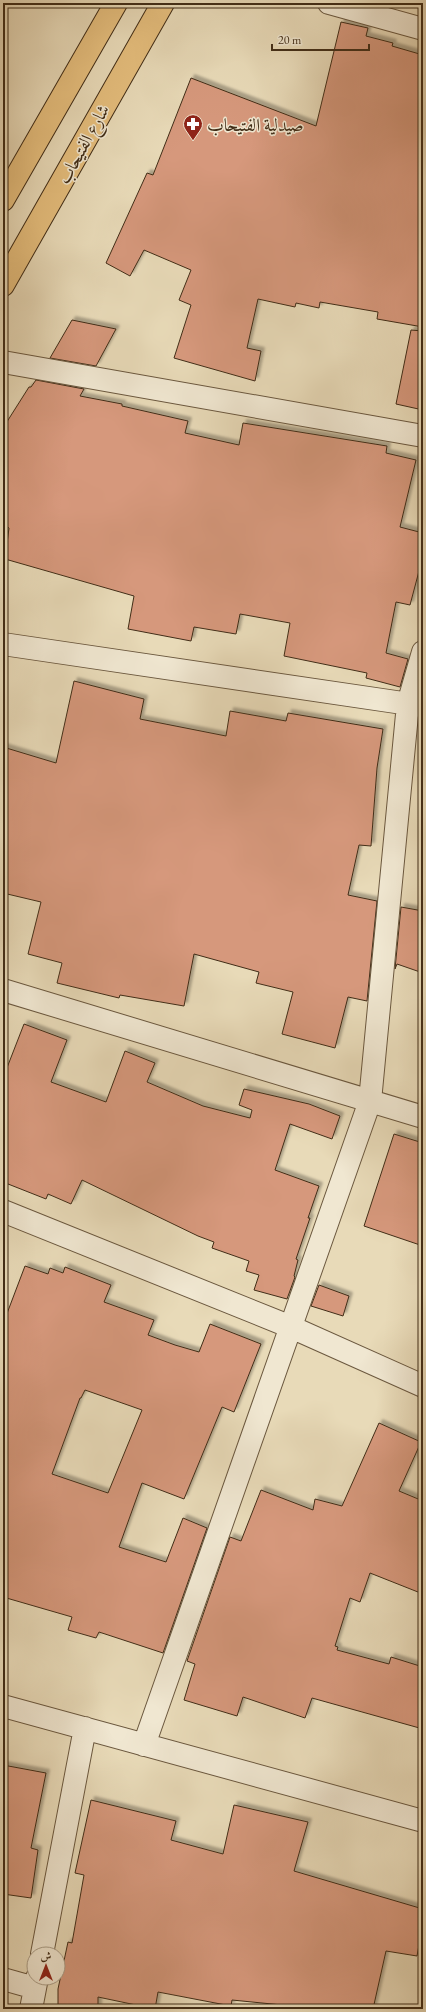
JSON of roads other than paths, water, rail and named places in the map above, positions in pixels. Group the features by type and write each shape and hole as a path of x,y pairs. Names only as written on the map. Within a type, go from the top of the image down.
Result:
{"main road":[{"path":"4,198 116,3"},
{"name":"شارع الفتيحاب","path":"3,285 163,3"}],"street":[{"path":"329,3 423,29"},
{"path":"3,362 423,436"},
{"path":"3,644 416,705"},
{"path":"144,1745 370,1101 423,652"},
{"path":"3,990 423,1117"},
{"path":"3,1211 290,1327 423,1386"},
{"path":"3,1706 423,1821"},
{"path":"43,1946 84,1728"},
{"path":"3,1979 35,1992"}],"place":[{"name":"صيدلية الفتيحاب","path":"193,141"}]}
